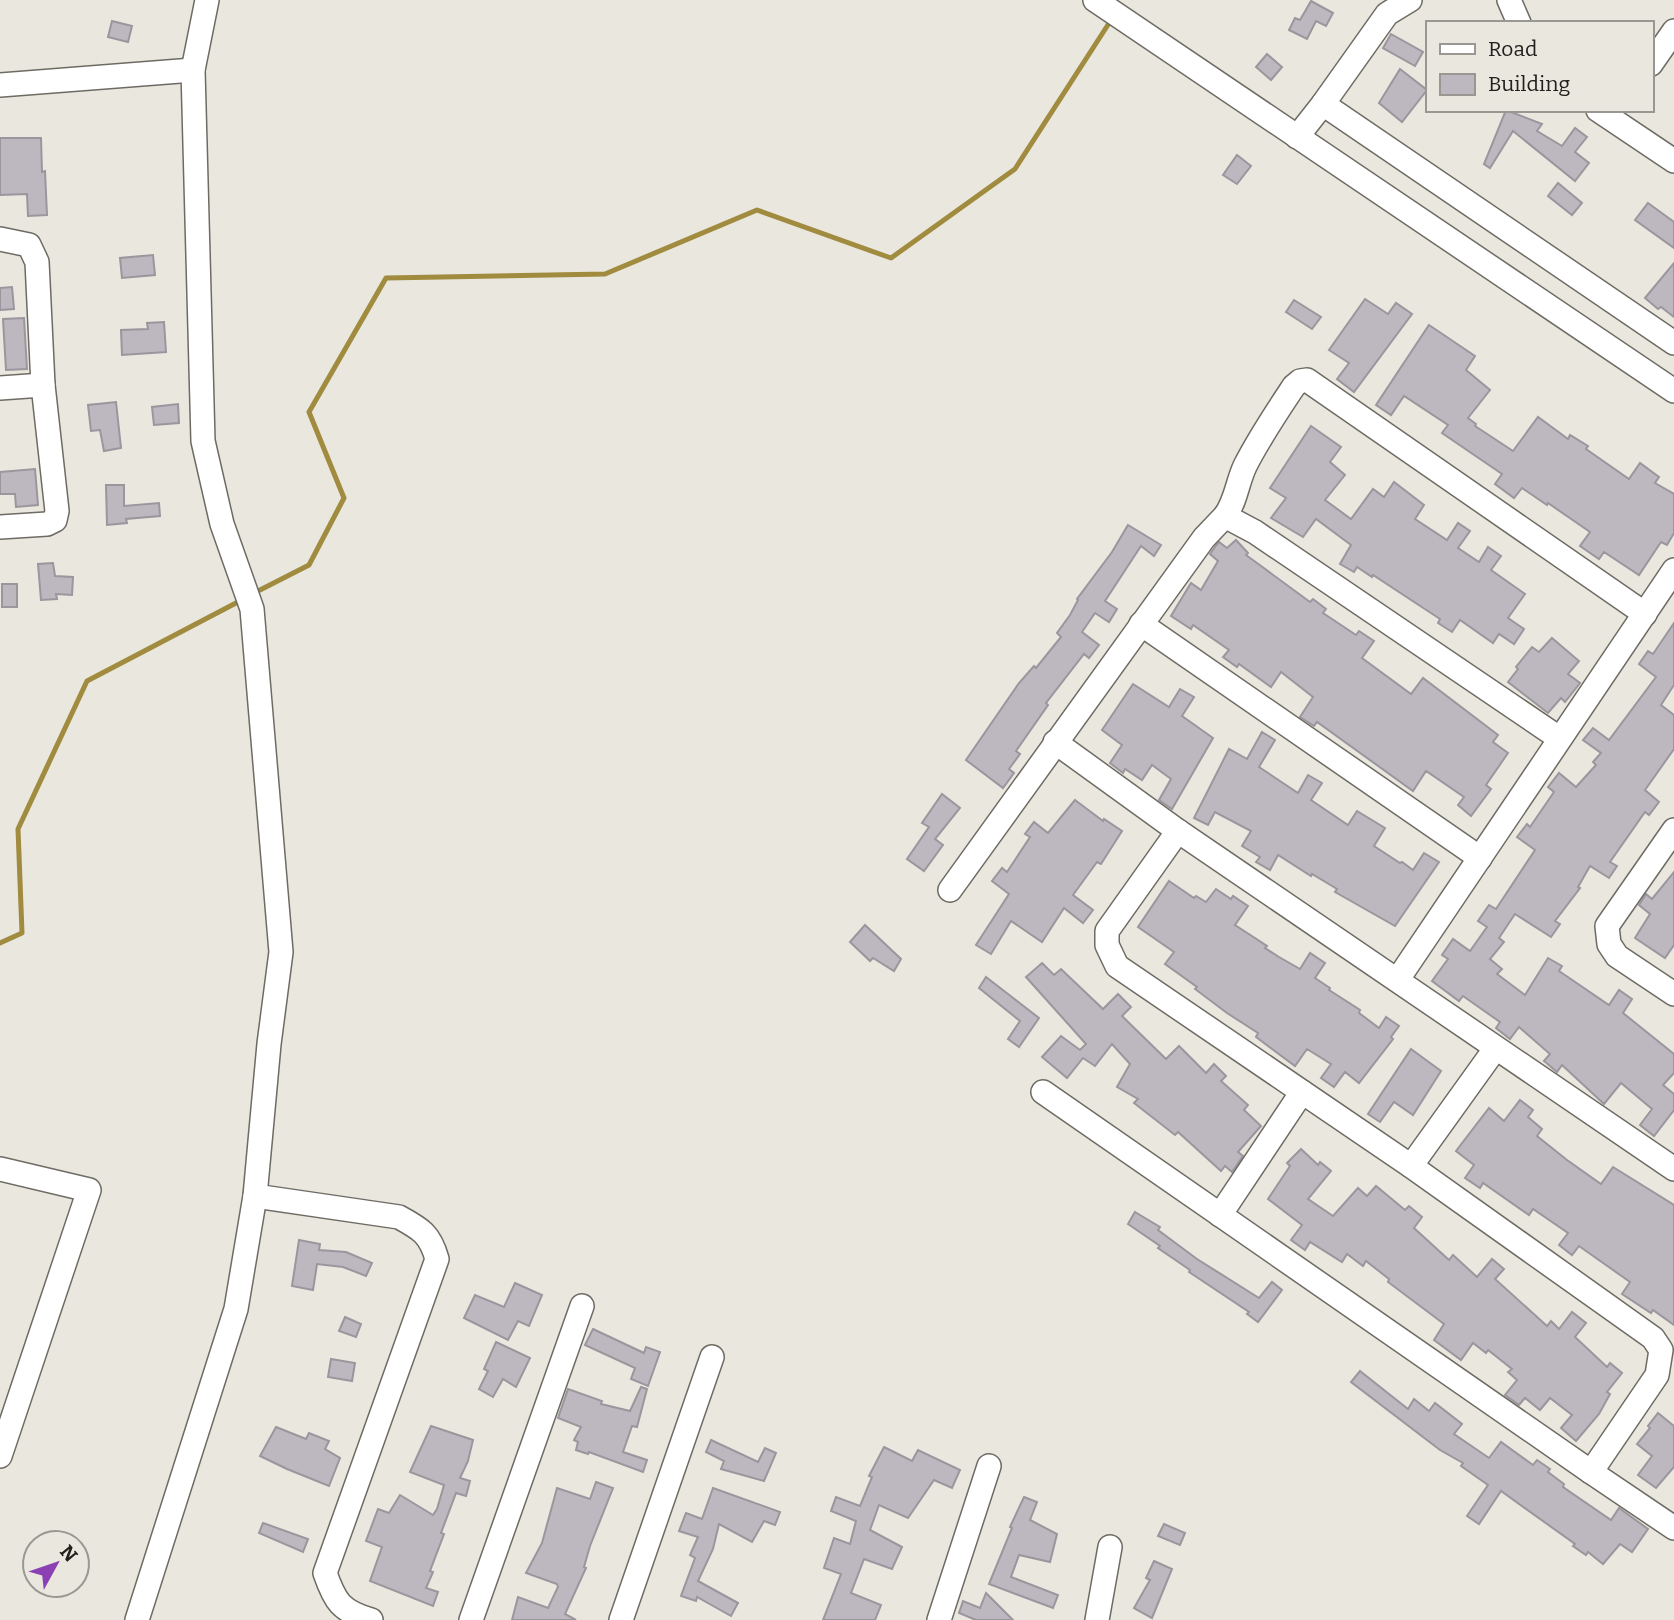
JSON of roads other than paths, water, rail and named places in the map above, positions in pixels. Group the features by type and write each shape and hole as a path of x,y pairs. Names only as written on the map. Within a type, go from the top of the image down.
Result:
{"street":[{"path":"137,1620 236,1309 255,1196 269,1044 281,952 252,609 222,524 203,441 193,70 207,0"},
{"path":"1297,137 1387,14 1409,0"},
{"path":"1509,0 1518,21"},
{"path":"1098,2 1674,391"},
{"path":"1653,61 1674,31"},
{"path":"0,85 193,70"},
{"path":"1323,104 1674,343"},
{"path":"1610,113 1674,161"},
{"path":"0,239 29,245 37,262 43,385 57,511 55,520 47,524 0,527"},
{"path":"950,890 1204,538 1232,507 1241,475 1258,439 1300,381 1307,380 1646,614"},
{"path":"0,387 43,385"},
{"path":"1225,516 1255,532 1559,738"},
{"path":"1398,979 1674,570"},
{"path":"1141,624 1480,858"},
{"path":"1055,742 1178,831 1674,1170"},
{"path":"1674,830 1607,926 1609,944 1617,956 1674,994"},
{"path":"1178,831 1107,931 1107,944 1117,966 1411,1166 1653,1339 1661,1350 1657,1375 1591,1472"},
{"path":"1411,1166 1495,1049"},
{"path":"1043,1092 1674,1528"},
{"path":"1220,1215 1302,1092"},
{"path":"0,1169 89,1190 0,1456"},
{"path":"255,1196 399,1217 418,1227 432,1241 437,1259 325,1573 334,1598 351,1614 371,1620"},
{"path":"471,1620 582,1306"},
{"path":"621,1620 712,1357"},
{"path":"939,1620 989,1466"},
{"path":"1097,1620 1110,1548"}],"waterway":[{"path":"260,590 309,565 344,498 309,412 386,278 605,274 757,210 891,258 1015,169 1113,17"},
{"path":"0,943 22,933 18,829 87,681 236,603"}]}
